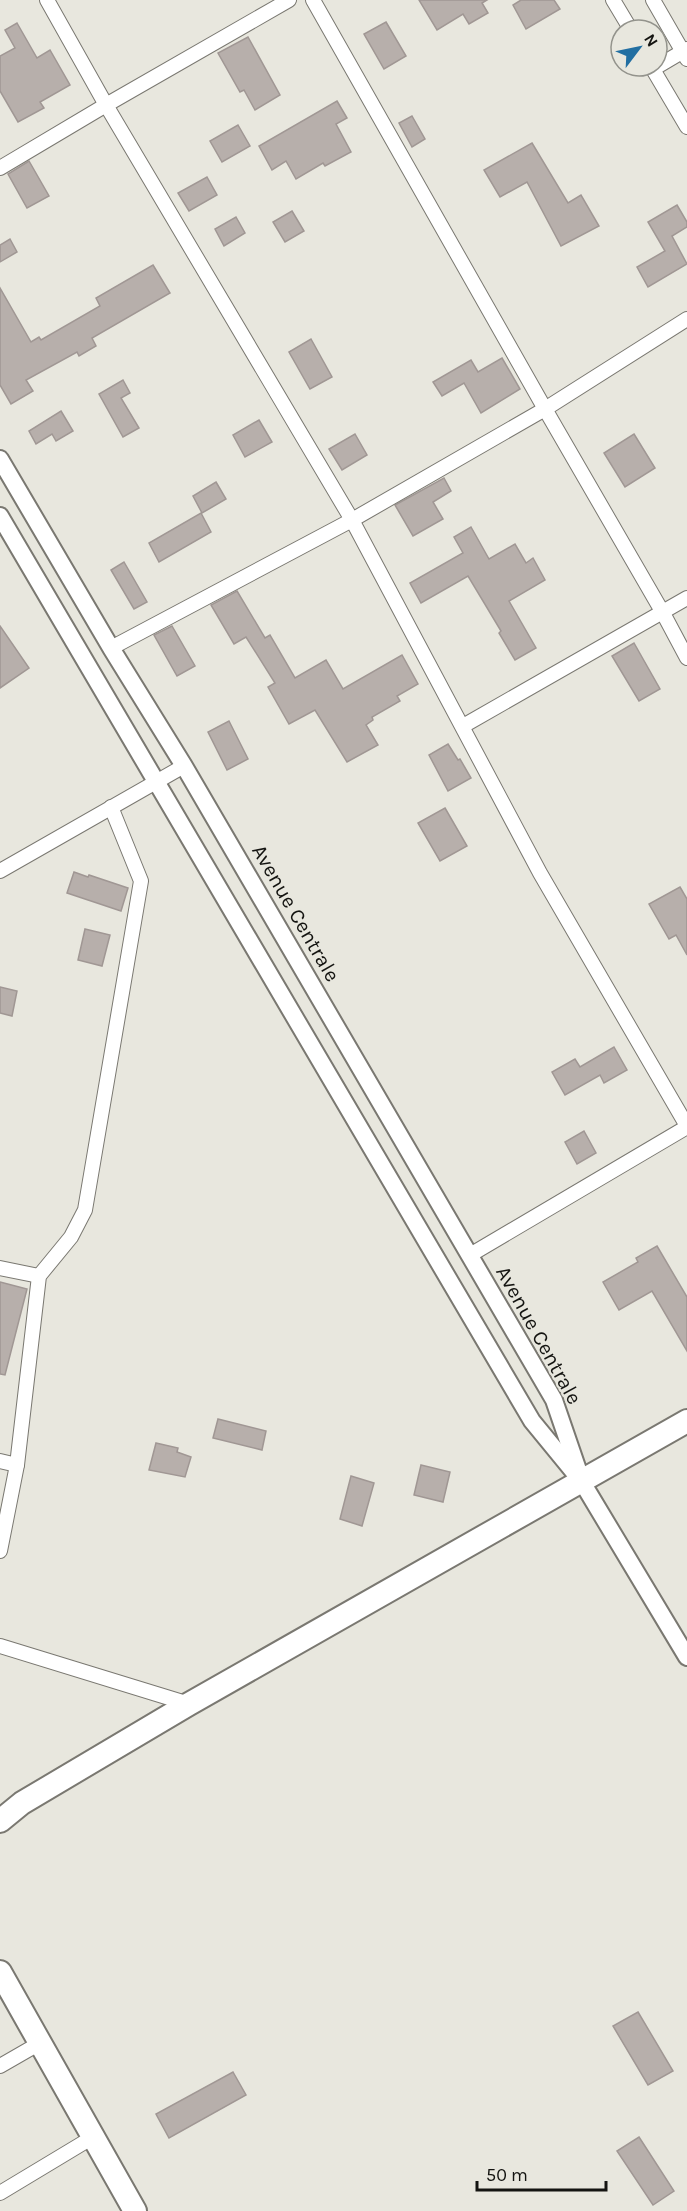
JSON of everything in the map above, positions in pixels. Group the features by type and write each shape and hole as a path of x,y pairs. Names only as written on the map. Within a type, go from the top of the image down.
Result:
{"highway":[{"path":"0,1821 22,1803 189,1704 687,1421"},
{"path":"0,1809 22,1803"},
{"path":"0,1972 135,2211"}],"street":[{"path":"47,0 106,105 352,520 540,873 687,1127 470,1255"},
{"path":"0,168 289,0"},
{"path":"313,0 687,658"},
{"path":"613,0 624,18"},
{"path":"653,0 686,53 669,60"},
{"path":"658,78 687,127"},
{"path":"111,648 352,520 545,409 687,319"},
{"name":"Avenue Centrale","path":"0,459 111,648 184,766 554,1400 582,1482"},
{"path":"0,516 532,1420 582,1482 687,1657"},
{"path":"463,726 687,598"},
{"path":"0,871 184,766"},
{"path":"0,1551 17,1465 39,1276 71,1237 85,1210 141,881 111,807"},
{"path":"0,1268 39,1276"},
{"path":"0,1461 17,1465"},
{"path":"0,1646 189,1704"},
{"path":"0,2066 40,2043"},
{"path":"0,2193 93,2138"}],"building":[{"path":"419,0 487,0 482,3 488,13 469,24 463,14 437,30"},
{"path":"521,0 554,0 560,9 526,29 513,5"},
{"path":"386,22 406,56 384,69 364,34"},
{"path":"17,23 37,58 50,50 70,85 40,102 44,108 18,122 0,91 0,56 15,48 5,30"},
{"path":"248,37 280,95 255,110 244,90 240,92 218,53"},
{"path":"337,101 347,118 336,124 351,152 325,166 323,163 296,179 286,161 272,170 259,146"},
{"path":"412,116 425,139 412,147 399,123"},
{"path":"238,125 250,146 222,162 210,141"},
{"path":"532,143 568,203 581,195 599,226 561,246 527,182 500,197 484,170"},
{"path":"29,161 49,196 27,208 8,174"},
{"path":"207,177 217,195 189,211 178,193"},
{"path":"677,205 687,222 687,227 672,236 687,264 648,287 637,267 665,251 648,222"},
{"path":"292,211 304,231 285,242 273,222"},
{"path":"236,217 245,233 224,246 215,229"},
{"path":"10,239 17,252 0,262 0,245"},
{"path":"153,265 170,293 92,338 96,346 79,356 77,352 26,380 33,391 11,404 0,385 0,288 31,342 39,337 41,340 100,306 96,298"},
{"path":"311,339 332,377 310,389 289,352"},
{"path":"502,358 520,389 481,413 464,383 442,396 433,382 471,360 478,372"},
{"path":"123,380 130,393 121,398 139,428 123,437 99,394"},
{"path":"61,411 73,431 56,441 52,434 36,444 29,431"},
{"path":"259,420 272,442 245,457 233,435"},
{"path":"355,434 367,455 342,470 329,449"},
{"path":"634,434 655,468 625,487 604,453"},
{"path":"444,478 451,491 433,502 443,519 413,536 395,505"},
{"path":"216,482 226,499 202,513 193,496"},
{"path":"201,513 211,532 159,562 149,543"},
{"path":"471,527 489,559 515,544 526,563 533,558 545,580 509,601 536,648 515,660 499,633 501,631 468,576 421,603 410,583 463,553 454,537"},
{"path":"124,562 147,602 134,609 111,570"},
{"path":"237,591 265,638 270,635 295,678 326,660 343,689 402,655 418,684 397,696 400,701 372,717 373,720 366,725 378,745 347,762 315,710 289,724 268,687 275,683 246,637 234,644 211,605"},
{"path":"0,626 29,668 0,688"},
{"path":"172,626 195,666 177,676 154,635"},
{"path":"634,643 660,689 639,701 612,656"},
{"path":"229,721 248,759 227,770 208,732"},
{"path":"448,744 471,778 448,791 429,755"},
{"path":"445,808 467,846 440,861 418,823"},
{"path":"74,872 128,888 121,911 67,893"},
{"path":"680,887 687,899 687,955 676,935 669,939 649,904"},
{"path":"85,929 110,935 102,966 78,960"},
{"path":"0,987 17,991 12,1016 0,1013"},
{"path":"614,1047 627,1070 604,1083 600,1075 565,1095 552,1072 575,1059 580,1067"},
{"path":"584,1131 596,1153 577,1164 565,1142"},
{"path":"657,1246 687,1297 687,1351 652,1291 619,1310 603,1282 638,1262 636,1258"},
{"path":"0,1282 27,1289 5,1375 0,1374"},
{"path":"218,1419 266,1431 262,1450 213,1438"},
{"path":"156,1443 178,1448 177,1452 191,1457 185,1477 149,1470"},
{"path":"421,1465 450,1472 443,1502 414,1495"},
{"path":"351,1476 374,1483 362,1526 340,1519"},
{"path":"638,2012 673,2071 648,2085 613,2026"},
{"path":"233,2072 246,2095 169,2138 156,2114"},
{"path":"639,2137 674,2191 653,2205 617,2151"}]}
